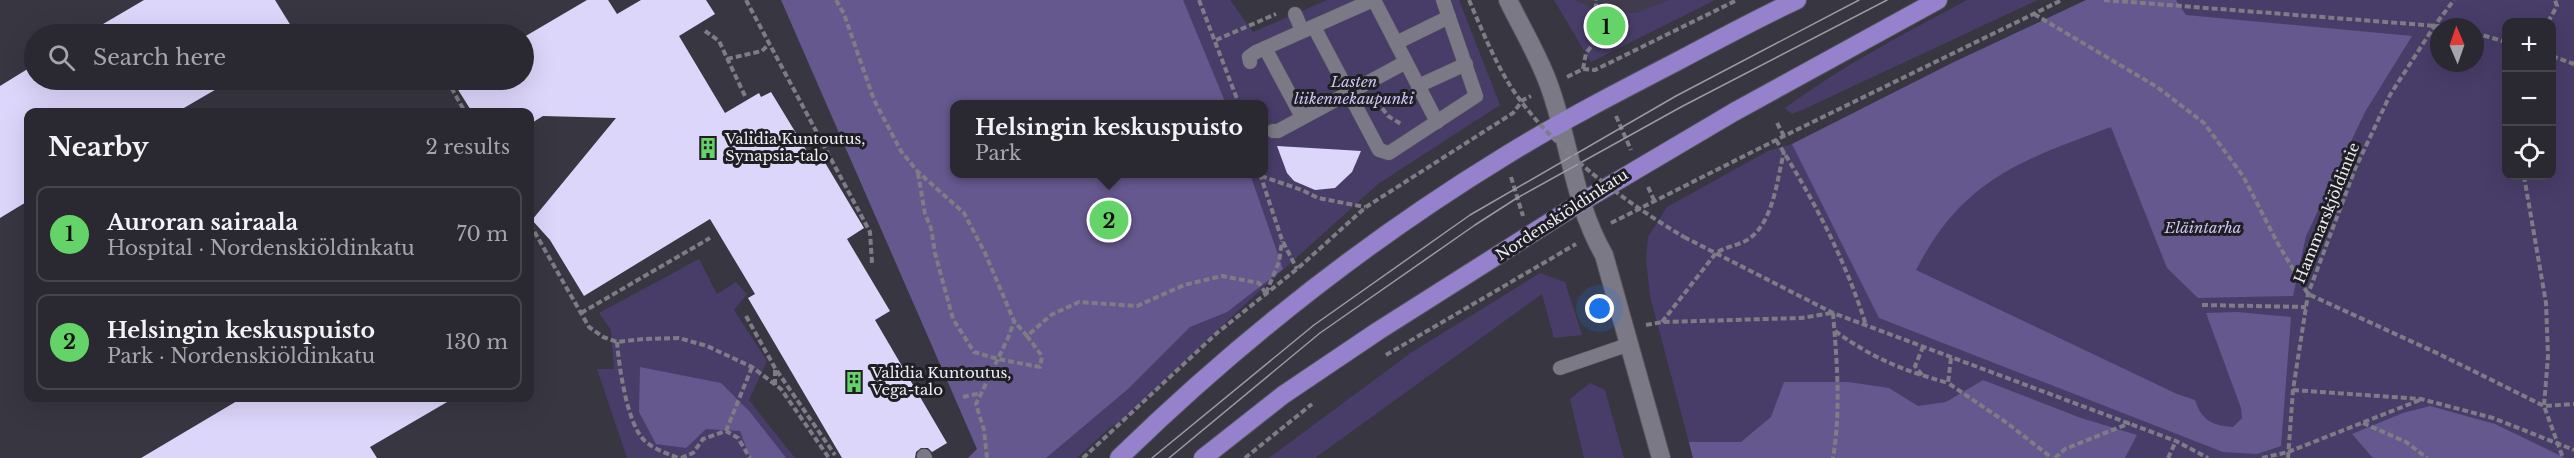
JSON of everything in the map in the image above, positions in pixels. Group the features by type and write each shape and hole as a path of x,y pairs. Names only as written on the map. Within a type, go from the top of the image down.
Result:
{"main road":[{"path":"1119,458 1238,350 1321,283 1421,211 1561,123 1797,0"},
{"name":"Nordenskiöldinkatu","path":"1203,458 1283,395 1378,331 1639,166 1938,0"}],"street":[{"path":"1508,0 1550,86 1580,203 1592,234 1604,255 1661,458"}],"lane":[{"path":"1250,62 1249,57 1307,27 1374,0 1437,122"},
{"path":"1295,14 1307,27 1349,93 1379,150 1389,153 1476,96 1443,0"},
{"path":"1396,43 1449,17"},
{"path":"1265,48 1302,117"},
{"path":"1273,131 1406,62"},
{"path":"1418,86 1466,64"},
{"path":"1560,368 1628,336"}],"path":[{"path":"746,0 870,232 872,263"},
{"path":"836,0 844,14 874,100 902,151 918,172 964,213 985,253 1014,321 1042,356 1040,367 974,352 953,319 935,253 931,228 925,214 918,172"},
{"path":"1199,0 1237,100"},
{"path":"1469,0 1490,49 1511,87 1534,118 1580,162 1650,217 1684,237 1833,313 2130,423 2176,441 2208,458"},
{"path":"1596,0 1595,42 1586,53 1583,69 1594,70 1737,0"},
{"path":"1384,356 1654,200 2062,0"},
{"path":"2104,0 2430,25"},
{"name":"Hammarskjöldintie","path":"2440,18 2454,0"},
{"path":"2555,0 2557,6"},
{"path":"2550,18 2560,0"},
{"path":"1216,40 1292,7 1295,14"},
{"path":"2034,14 2157,87 2204,123 2243,176 2277,242 2308,294 2439,354 2544,406 2574,404"},
{"path":"705,31 719,41 745,96"},
{"name":"Hammarskjöldintie","path":"2288,455 2293,390 2308,294 2355,169 2390,95 2430,33"},
{"path":"2484,36 2502,41"},
{"path":"727,59 762,51 769,44"},
{"path":"2556,57 2574,64"},
{"path":"1594,70 1654,200"},
{"path":"453,90 463,108"},
{"path":"1370,94 1384,108 1388,116 1407,127"},
{"path":"1262,178 1282,240 1297,269 1366,207 1513,112 1523,100"},
{"path":"1778,123 1784,135"},
{"path":"1494,124 1538,266"},
{"path":"1776,140 1825,223 1856,295 1866,326"},
{"path":"1662,322 1716,253 1725,247 1749,239 1761,226 1770,206 1784,152"},
{"path":"1268,178 1318,198 1366,207"},
{"path":"2525,180 2546,303 2548,356 2544,406 2563,458"},
{"path":"534,229 589,327 603,337 617,342 679,338 708,346 752,368 781,389 829,458"},
{"path":"581,313 710,237"},
{"path":"1027,336 1051,315 1078,302 1137,306 1184,285 1222,276 1258,283 1266,294 1279,262 1282,240"},
{"path":"2202,305 2306,307"},
{"path":"1628,336 1662,322 1801,318 1833,313"},
{"path":"1833,313 1839,382 1837,435 1833,458"},
{"path":"746,316 775,368 835,455"},
{"path":"987,458 984,430 976,404 1014,321"},
{"path":"1835,330 1864,352 1883,361 1948,383 2054,458 2065,449 2130,423"},
{"path":"617,342 620,373 628,406 643,440 658,450 680,458 693,453 703,439 726,431 752,368"},
{"path":"1923,347 1915,366 1923,376"},
{"path":"1948,383 1951,358"},
{"path":"775,368 775,385"},
{"path":"2293,390 2421,399 2493,417 2574,450"},
{"path":"963,397 981,393"},
{"path":"2262,458 2288,455 2421,399"},
{"path":"1245,458 1315,402"},
{"path":"2363,423 2406,442 2427,458"},
{"path":"726,431 738,438 750,458"},
{"path":"2168,458 2176,441"}],"shaded area":[{"path":"1554,0 1686,0 1588,57"}],"green space":[{"path":"781,0 1183,0 1224,100 950,100 950,178 1251,178 1283,269 1227,312 1190,327 1128,389 1046,458 968,458 977,449"},
{"name":"Lasten liikennekaupunki","path":"786,0 1230,0 1253,32 1327,0 1459,0 1500,105 1378,184 1240,309 1126,417 1106,431 1077,458 968,458 977,449"},
{"path":"1554,0 1575,0 1600,12 1636,13 1669,0 1715,0 1591,62"},
{"path":"1967,0 2038,0 1802,110 1792,114 1785,108 1851,64"},
{"name":"Eläintarha","path":"2086,0 2574,0 2574,458 1693,458 1650,296 1646,259 1648,237 1667,207 1768,151 1792,144 1952,63"},
{"path":"2086,0 2176,0 2186,15 2412,36 2365,112 2306,236 2293,296 2198,298 2167,268 2111,127 2049,151 1997,177 1974,194 1954,214 1934,239 1916,270 2177,394 2195,400 2201,413 2209,421 2233,427 2242,418 2241,408 2206,313 2237,312 2291,317 2281,446 2257,454 2223,452 1879,318 1792,144 1952,63"},
{"path":"699,259 717,294 736,282 747,294 734,310 767,361 749,400 795,458 627,458 597,369 614,369 611,330 599,313"},
{"path":"1540,273 1565,282 1582,335 1554,338 1542,294 1315,458 1269,458 1412,352"},
{"path":"640,367 721,383 750,412 786,458 750,458 740,431 706,429 686,448 656,444 639,412"},
{"path":"1983,380 2081,418 2137,435 2125,458 1693,458 1689,442 1741,442 1771,417 1784,382 1848,382 1889,388 1918,406 1946,402"},
{"path":"1590,383 1605,390 1624,458 1584,458 1570,399"},
{"path":"2430,406 2495,424 2565,458 2373,458 2352,434 2403,413"}],"building":[{"path":"144,0 275,0 290,24 103,24"},
{"name":"Validia Kuntoutus, Synapsia-talo","path":"587,0 608,0 617,14 641,0 706,0 715,14 679,36 725,113 759,93 761,97 771,92 816,166 824,161 864,228 847,239 890,311 875,320 947,443 932,452 928,448 921,448 916,452 915,458 842,458 748,298 755,294 710,219 584,296 550,240 534,222 534,218 616,118 543,116 534,122 534,108 470,108 458,90 534,90 534,31"},
{"path":"24,71 24,90 215,90 184,108 24,108 24,203 0,218 0,86"},
{"path":"1277,146 1361,151 1352,172 1335,188 1315,190 1294,181 1287,173"},
{"path":"235,402 447,402 370,447 377,458 141,458"}],"tram line":[{"path":"1152,458 1314,325 1470,215 1676,96 1859,0"},
{"path":"1169,458 1320,333 1517,198 1681,107 1887,0"}],"place":[{"name":"Auroran sairaala","path":"1606,26"},
{"name":"Validia Kuntoutus, Synapsia-talo","path":"708,148"},
{"name":"Helsingin keskuspuisto","path":"1109,220"},
{"name":"Validia Kuntoutus, Vega-talo","path":"854,382"}]}
